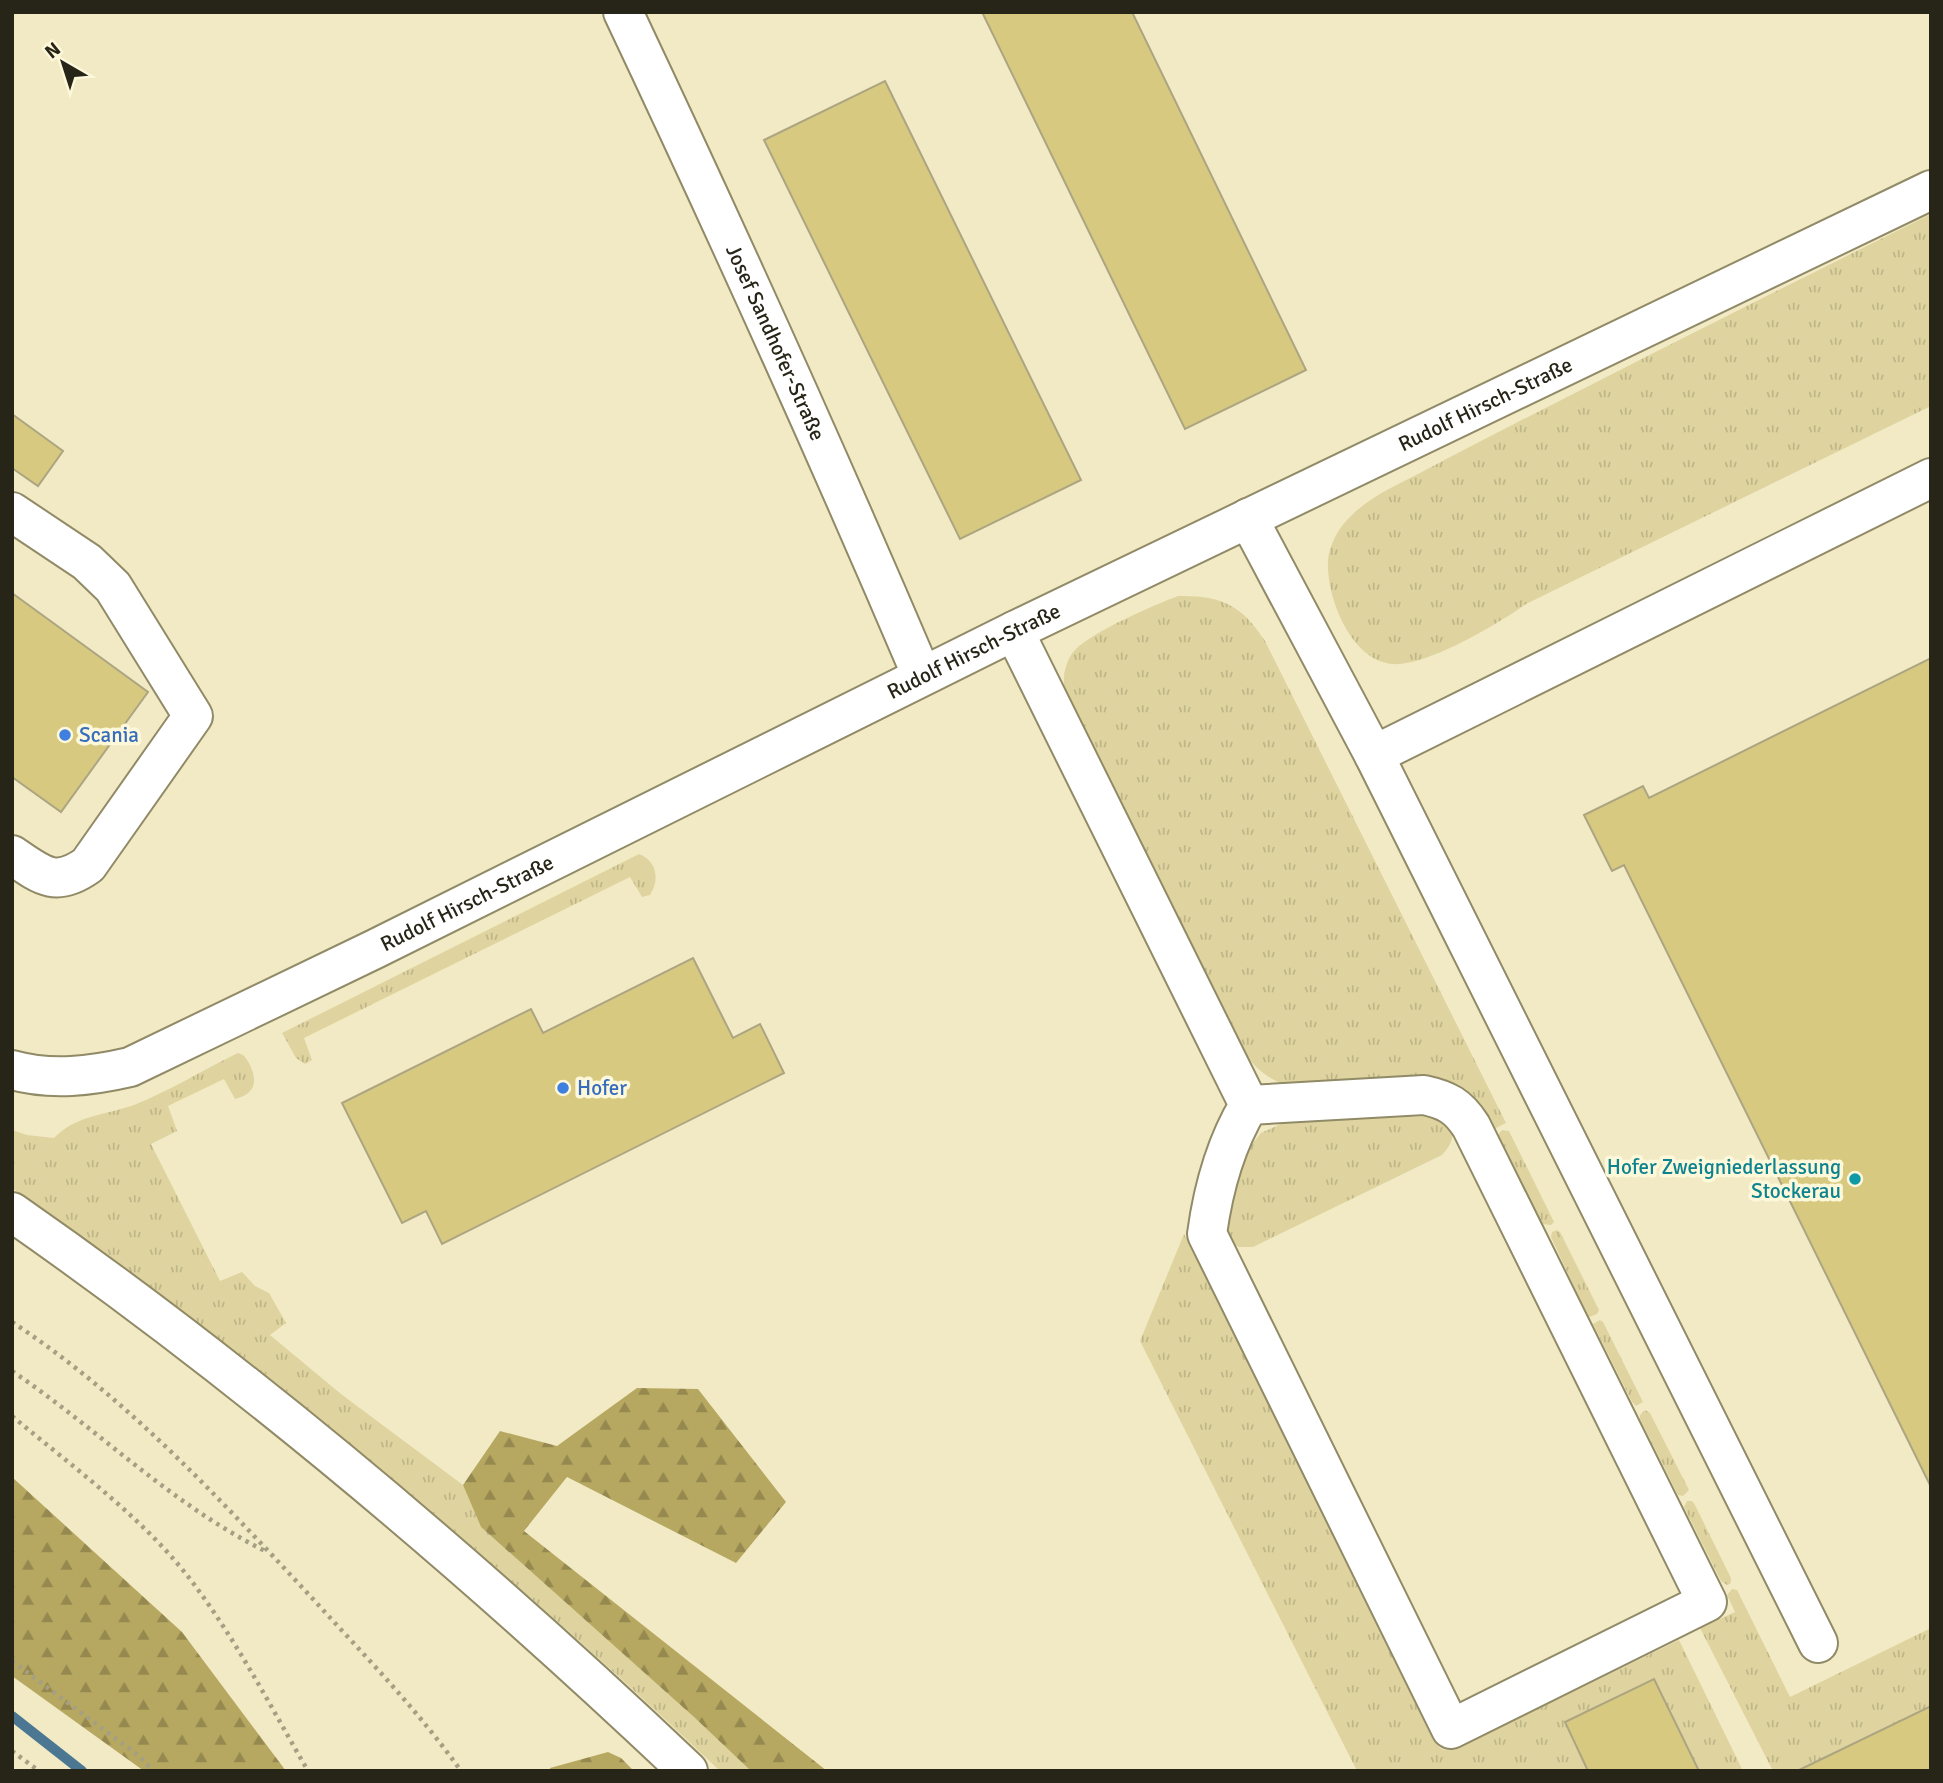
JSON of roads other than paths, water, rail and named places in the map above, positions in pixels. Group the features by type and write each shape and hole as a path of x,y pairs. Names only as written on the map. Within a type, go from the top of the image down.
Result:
{"street":[{"name":"Josef Sandhofer-Straße","path":"623,12 736,252 842,488 922,676"},
{"name":"Rudolf Hirsch-Straße","path":"12,1070 58,1077 99,1074 130,1068 376,949 1014,631 1931,190"},
{"path":"1374,755 1931,478"},
{"path":"12,512 87,562 113,587 193,716 88,865 72,877 51,878 33,870 12,855"},
{"path":"1248,518 1374,755 1818,1643"},
{"path":"1014,631 1249,1105"},
{"path":"1424,1095 1445,1100 1460,1109 1471,1126 1707,1602 1451,1729 1207,1234 1226,1156 1236,1126 1249,1105 1424,1095"},
{"path":"12,1212 229,1373 360,1479 509,1606 688,1771"}],"waterway":[{"path":"12,1716 82,1771"}],"place":[{"name":"Scania","path":"65,735"},
{"name":"Hofer","path":"563,1088"},
{"name":"Hofer Zweigniederlassung Stockerau","path":"1855,1179"}]}
